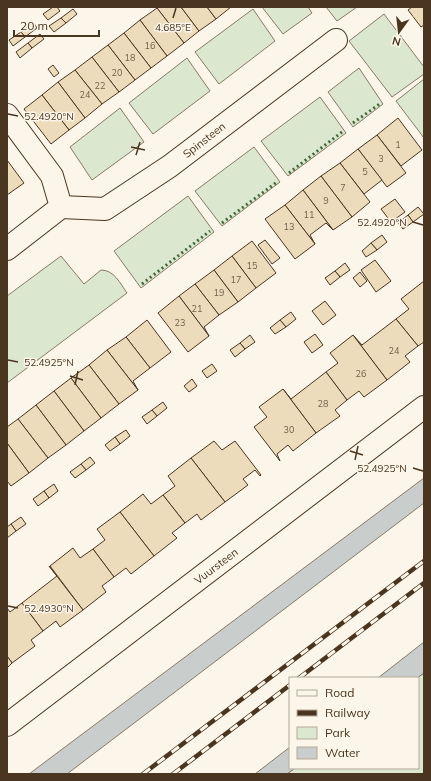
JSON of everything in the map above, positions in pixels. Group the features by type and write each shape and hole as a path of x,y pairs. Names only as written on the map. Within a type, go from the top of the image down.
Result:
{"street":[{"name":"Spinsteen","path":"61,207 105,210 170,166 336,40"},
{"path":"7,115 52,176 61,207 7,248"},
{"name":"Vuursteen","path":"7,725 424,407"}],"green space":[{"path":"262,7 308,7 312,13 283,34"},
{"path":"326,7 357,7 337,21"},
{"path":"253,9 275,41 219,84 195,52"},
{"path":"384,14 424,67 424,74 392,97 349,41"},
{"path":"187,58 210,91 153,134 129,103"},
{"path":"359,68 383,104 353,127 328,92"},
{"path":"424,79 424,138 396,101"},
{"path":"320,97 346,133 288,176 261,141"},
{"path":"120,108 144,142 92,180 70,147"},
{"path":"254,147 280,182 222,226 195,191"},
{"path":"188,196 214,232 141,288 114,251"},
{"path":"61,256 84,284 101,270 106,271 110,272 116,278 127,293 7,383 7,296"},
{"path":"424,673 424,774 287,774 294,769 419,769 418,677"}],"water":[{"path":"424,478 424,503 67,774 29,774"},
{"path":"424,642 424,673 418,677 379,677"},
{"path":"289,748 289,769 294,769 287,774 255,774"}],"building":[{"path":"53,7 57,7 60,11 48,20 43,14"},
{"path":"181,7 199,31 184,43 157,8"},
{"path":"181,7 207,7 216,19 199,31"},
{"path":"207,7 231,7 216,19"},
{"path":"412,7 424,7 424,25 421,27 408,10"},
{"path":"157,8 184,43 167,56 140,20"},
{"path":"73,9 77,14 66,23 61,18"},
{"path":"61,18 66,23 54,32 49,26"},
{"path":"140,20 167,56 151,68 124,33"},
{"path":"33,22 37,28 25,37 21,32"},
{"path":"21,32 25,37 13,46 9,40"},
{"path":"124,33 151,68 135,80 108,45"},
{"path":"40,34 44,39 32,48 28,43"},
{"path":"28,43 32,48 20,58 16,52"},
{"path":"108,45 135,80 119,92 92,57"},
{"path":"92,57 119,92 102,104 75,70"},
{"path":"53,65 59,73 54,77 48,69"},
{"path":"75,70 102,104 85,118 58,82"},
{"path":"58,82 85,118 69,130 42,95"},
{"path":"42,95 69,130 51,144 24,109"},
{"path":"398,118 422,150 401,166 377,135"},
{"path":"377,135 406,173 387,187 358,149"},
{"path":"358,149 382,180 364,194 340,163"},
{"path":"7,160 24,183 7,195"},
{"path":"340,163 370,202 352,217 321,176"},
{"path":"321,176 352,217 333,230 303,190"},
{"path":"303,190 333,230 326,223 310,235 315,244 285,205"},
{"path":"395,199 405,212 391,222 381,209"},
{"path":"285,205 315,244 295,259 265,219"},
{"path":"418,207 424,214 413,222 408,215"},
{"path":"408,215 413,222 403,229 398,223"},
{"path":"382,235 387,242 377,250 371,243"},
{"path":"265,240 280,258 272,264 258,245"},
{"path":"252,241 276,273 256,288 232,256"},
{"path":"371,243 377,250 366,257 362,251"},
{"path":"232,256 256,288 238,302 214,270"},
{"path":"375,260 391,281 376,292 361,270"},
{"path":"345,263 350,270 340,277 335,271"},
{"path":"214,270 238,302 219,315 195,284"},
{"path":"335,271 340,277 330,285 325,278"},
{"path":"360,272 367,281 360,287 353,278"},
{"path":"424,281 424,342 418,346 396,319 409,309 401,299"},
{"path":"195,284 219,315 204,327 209,336 179,296"},
{"path":"179,296 209,336 188,352 158,313"},
{"path":"325,301 336,315 323,325 312,311"},
{"path":"291,312 296,319 286,327 280,320"},
{"path":"396,319 418,346 405,356 410,362 387,380 353,335 362,345"},
{"path":"147,320 171,352 150,368 126,337"},
{"path":"280,320 286,327 275,334 270,328"},
{"path":"315,334 323,345 312,353 304,342"},
{"path":"250,335 255,342 245,349 240,343"},
{"path":"353,335 387,380 364,397 359,391 347,400 326,372 338,363 330,353"},
{"path":"126,337 150,368 133,381 138,390 107,350"},
{"path":"240,343 245,349 235,357 230,350"},
{"path":"107,350 138,390 119,404 89,365"},
{"path":"212,364 217,371 207,378 202,371"},
{"path":"89,365 119,404 101,418 71,378"},
{"path":"326,372 347,400 335,410 340,416 316,433 283,389 291,399"},
{"path":"71,378 101,418 84,431 54,391"},
{"path":"192,379 197,386 189,392 184,386"},
{"path":"283,389 316,433 293,451 288,445 277,454 280,461 254,427 267,417 259,407"},
{"path":"54,391 84,431 66,445 36,405"},
{"path":"163,402 167,408 157,416 152,410"},
{"path":"36,405 66,445 48,458 18,419"},
{"path":"152,410 157,416 147,424 142,417"},
{"path":"18,419 48,458 29,473 7,443 7,427"},
{"path":"126,430 130,436 120,444 115,437"},
{"path":"115,437 120,444 110,451 105,445"},
{"path":"214,441 222,450 235,441 261,475 260,476 255,470 243,479 248,485 225,502 191,458"},
{"path":"7,443 29,473 11,486 7,481"},
{"path":"90,457 95,463 86,470 81,464"},
{"path":"191,458 225,502 201,520 197,514 185,523 163,495 175,486 168,476"},
{"path":"81,464 86,470 75,478 70,472"},
{"path":"54,484 58,491 49,498 44,491"},
{"path":"44,491 49,498 38,506 33,499"},
{"path":"143,494 151,504 163,495 185,523 172,533 177,538 154,556 120,512"},
{"path":"120,512 154,556 131,574 126,568 114,577 93,549 105,540 97,529"},
{"path":"21,517 26,524 16,531 11,524"},
{"path":"11,524 16,531 7,538 7,527"},
{"path":"73,548 80,558 93,549 114,577 102,586 106,592 83,610 50,566"},
{"path":"57,576 83,610 60,627 56,621 43,631 22,603"},
{"path":"22,603 43,631 31,640 35,646 12,663 7,656 7,608 10,612"},
{"path":"7,656 12,663 7,668"}],"railway":[{"path":"143,774 424,561"},
{"path":"300,677 424,583"},
{"path":"173,774 289,686"}],"hedge":[{"path":"353,123 381,103"},
{"path":"289,173 342,132"},
{"path":"222,223 277,182"},
{"path":"142,284 210,231"}]}
